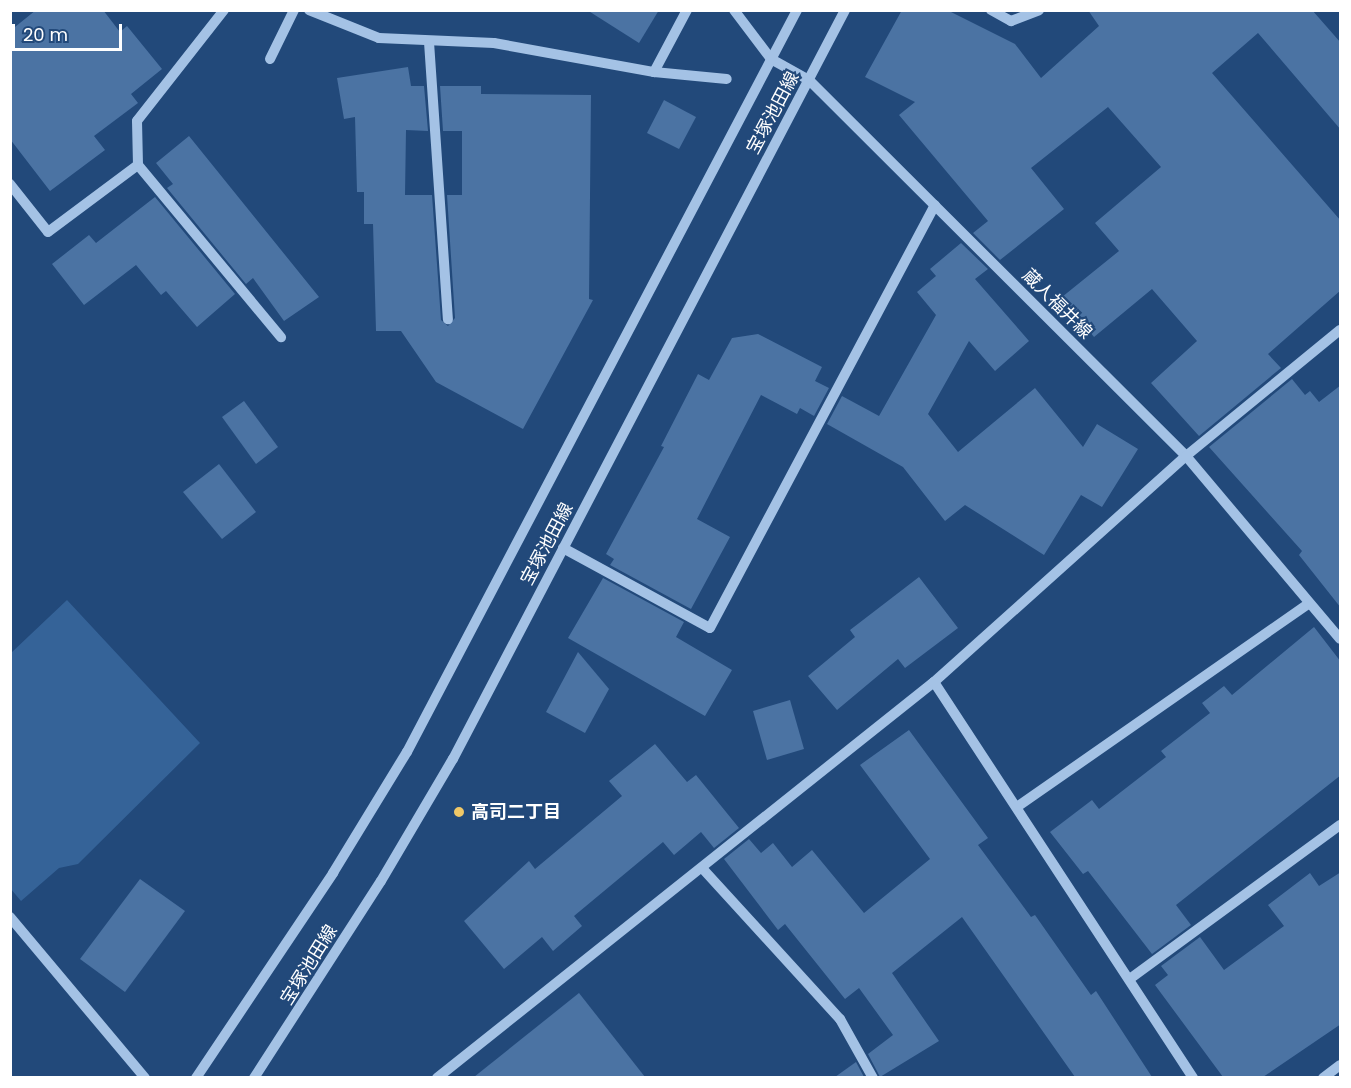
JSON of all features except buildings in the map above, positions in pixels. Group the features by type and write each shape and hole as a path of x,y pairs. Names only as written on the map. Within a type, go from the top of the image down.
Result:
{"street":[{"path":"224,10 137,121 138,165 281,337"},
{"path":"270,59 294,10"},
{"path":"309,10 379,38 429,42 494,43 654,72 727,79"},
{"path":"654,72 687,10"},
{"name":"蔵人福井線","path":"734,10 771,59 809,80 1186,456 1341,639"},
{"path":"196,1077 333,873 406,752 797,10"},
{"name":"宝塚池田線","path":"254,1077 381,881 453,759 844,10"},
{"path":"991,10 1011,21 1039,10"},
{"path":"429,42 448,319"},
{"path":"10,184 48,232 138,165"},
{"path":"563,548 710,628 935,205"},
{"path":"437,1077 934,682 1186,456 1341,330"},
{"path":"1017,807 1310,603"},
{"path":"934,682 1131,978 1193,1077"},
{"path":"1131,978 1341,825"},
{"path":"702,868 840,1019 873,1077"},
{"path":"10,917 145,1077"},
{"path":"1323,1077 1341,1065"}],"shaded area":[{"path":"67,600 200,743 78,864 59,868 21,901 10,888 11,653"}],"place":[{"name":"高司二丁目","path":"459,812"}]}
